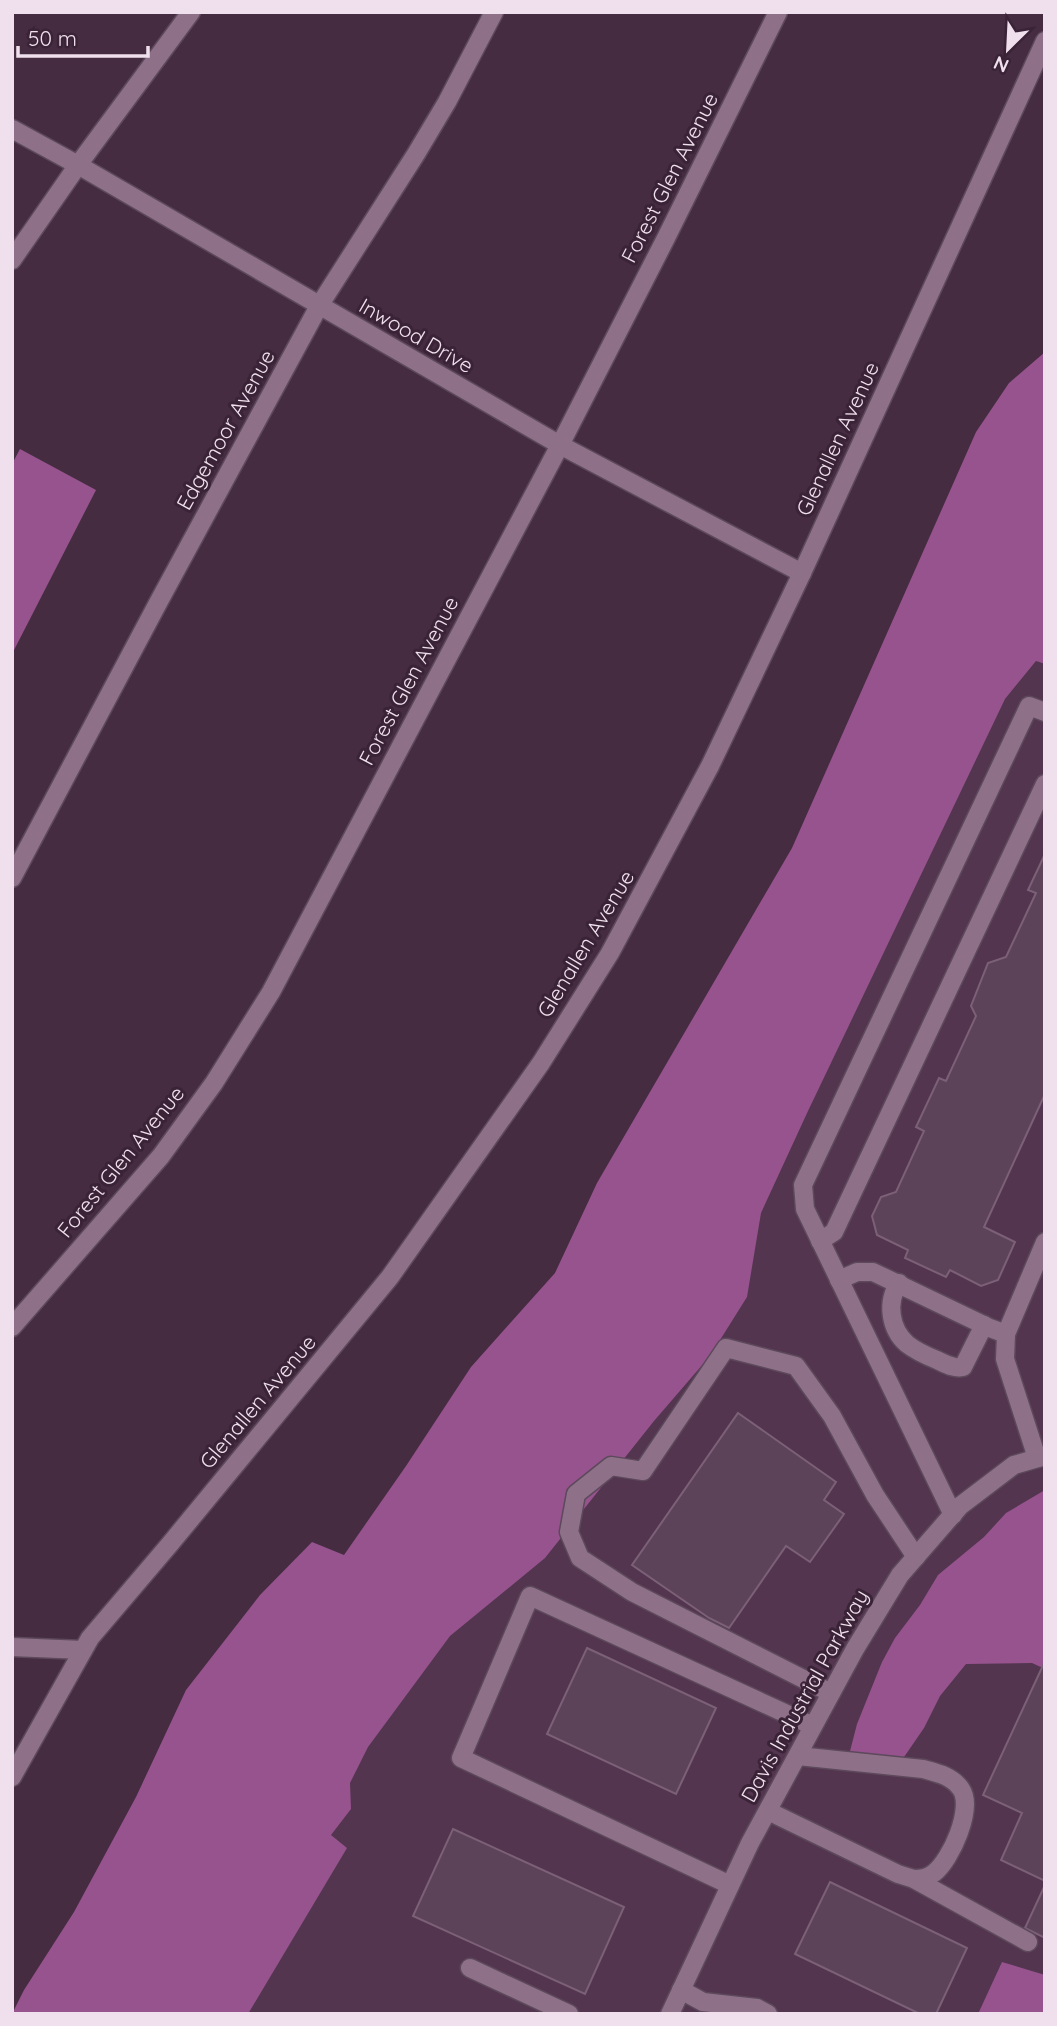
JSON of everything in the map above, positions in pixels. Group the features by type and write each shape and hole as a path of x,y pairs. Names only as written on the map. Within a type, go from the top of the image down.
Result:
{"street":[{"path":"12,260 191,12"},
{"name":"Edgemoor Avenue","path":"12,878 319,306 422,144 494,12"},
{"name":"Forest Glen Avenue","path":"12,1327 161,1156 214,1083 271,992 560,445 778,12"},
{"name":"Glenallen Avenue","path":"12,1777 90,1638 390,1277 541,1063 610,953 710,766 802,573 1045,41"},
{"name":"Inwood Drive","path":"12,129 560,445 802,573"},
{"path":"953,1515 805,1209 803,1185 1029,705 1045,712"},
{"path":"820,1241 834,1232 1045,784"},
{"path":"1041,1457 1005,1359 1006,1334 1045,1242"},
{"path":"839,1280 857,1272 873,1272 1006,1334"},
{"path":"898,1283 891,1297 893,1322 906,1343 926,1355 956,1368 963,1367 984,1325"},
{"path":"831,1693 632,1592 580,1558 569,1532 576,1494 611,1466 643,1471 726,1348 796,1366 832,1416 875,1494 916,1557"},
{"name":"Davis Industrial Parkway","path":"670,2014 768,1811 831,1693 900,1574 960,1506 1014,1465 1041,1457"},
{"path":"730,1885 461,1758 530,1595 813,1726"},
{"path":"12,1647 83,1650"},
{"path":"798,1756 923,1769 942,1774 961,1790 965,1810 948,1859 925,1878 914,1879"},
{"path":"768,1811 898,1874 914,1879 1028,1942"},
{"path":"470,1968 569,2014"},
{"path":"681,1990 703,2002 757,2008 768,2014"}],"shaded area":[{"path":"1045,352 1045,664 1036,661 1005,699 808,1111 761,1213 747,1297 710,1356 654,1421 545,1558 450,1636 368,1747 350,1783 351,1809 331,1835 347,1848 248,2014 12,2014 24,1990 74,1912 136,1797 186,1690 260,1595 312,1542 344,1555 471,1367 555,1273 597,1183 792,848 976,432 1009,383"},
{"path":"20,449 96,490 12,654 12,464"},
{"path":"1036,661 1045,664 1045,2014 177,2014 1005,699"},
{"path":"1045,1490 1045,1669 1032,1663 966,1664 940,1696 924,1728 902,1760 849,1755 857,1724 882,1662 938,1575 984,1537 1006,1513"},
{"path":"1002,1962 1045,1975 1045,2014 978,2014"}],"building":[{"path":"1045,854 1045,1094 984,1227 1015,1242 998,1280 981,1286 950,1270 946,1277 905,1258 908,1250 877,1235 872,1216 881,1197 896,1192 924,1131 916,1127 939,1078 946,1081 976,1016 971,1006 988,963 1006,957 1036,893 1028,890"},
{"path":"738,1413 836,1482 824,1500 844,1514 810,1562 786,1546 729,1628 709,1618 632,1565"},
{"path":"587,1648 716,1708 676,1794 547,1734"},
{"path":"1045,1661 1045,1881 1001,1860 1022,1813 983,1795"},
{"path":"453,1829 624,1907 585,1994 413,1916"},
{"path":"830,1882 967,1948 936,2014 920,2014 795,1954"},
{"path":"1045,1885 1045,1938 1025,1928"}]}
